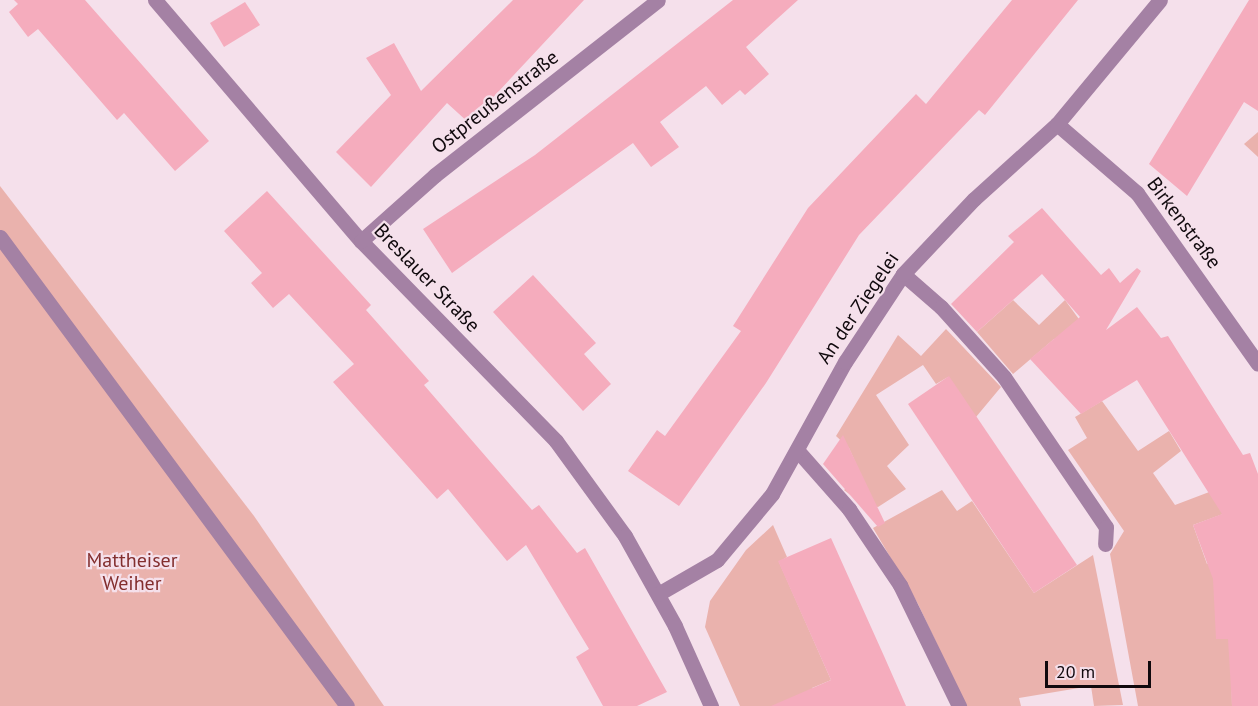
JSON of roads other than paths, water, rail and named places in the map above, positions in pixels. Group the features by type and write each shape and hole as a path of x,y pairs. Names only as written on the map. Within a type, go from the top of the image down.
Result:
{"street":[{"name":"Breslauer Straße","path":"155,0 361,241 556,441 625,536 658,594 711,706"},
{"name":"Ostpreußenstraße","path":"361,241 435,175 658,0"},
{"name":"An der Ziegelei","path":"658,594 717,560 772,494 845,362 903,274 974,199 1057,124 1160,0"},
{"name":"Birkenstraße","path":"1057,124 1137,193 1258,364"},
{"path":"0,237 346,706"},
{"path":"903,274 941,307 1004,377 1106,527 1105,544"},
{"path":"797,450 849,508 900,585 959,706"}],"park label":[{"name":"Mattheiser Weiher","path":"132,572"}]}
